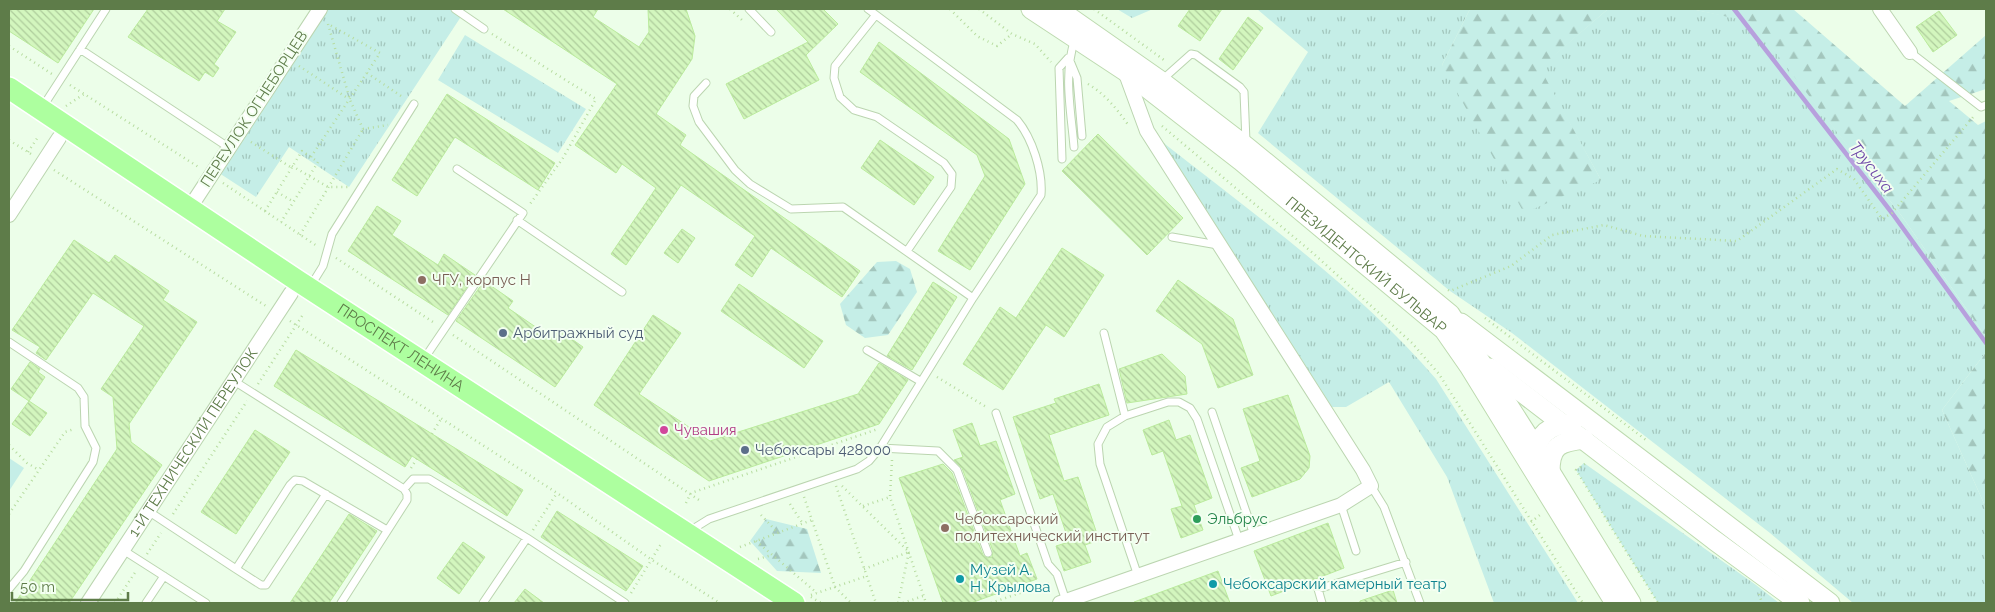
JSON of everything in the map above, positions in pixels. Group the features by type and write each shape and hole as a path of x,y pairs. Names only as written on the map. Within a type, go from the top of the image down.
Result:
{"main road":[{"name":"ПРЕЗИДЕНТСКИЙ БУЛЬВАР","path":"1031,9 1124,71 1447,322"},
{"name":"ПРЕЗИДЕНТСКИЙ БУЛЬВАР","path":"1058,9 1161,81 1247,147 1447,322 1544,473 1631,603"},
{"name":"ПРОСПЕКТ ЛЕНИНА","path":"9,88 50,124 185,214 301,295 419,367 768,603"},
{"name":"ПРОСПЕКТ ЛЕНИНА","path":"9,105 50,124"},
{"path":"1447,322 1481,360 1535,447 1544,473"},
{"path":"1447,322 1597,424 1830,603"},
{"path":"1481,360 1714,540 1800,603"},
{"path":"1535,447 1544,432 1563,423 1597,424"},
{"path":"1544,473 1554,449 1561,444 1584,439"},
{"name":"ПРЕЗИДЕНТСКИЙ БУЛЬВАР","path":"1544,473 1615,603"},
{"name":"ПРОСПЕКТ ЛЕНИНА","path":"675,541 794,603"}],"street":[{"path":"1880,9 1910,52"},
{"name":"ПЕРЕУЛОК ОГНЕБОРЦЕВ","path":"185,214 228,147 323,13"},
{"path":"1063,602 1341,505 1371,486 1363,470 1147,131 1124,71"},
{"path":"9,215 50,124"},
{"name":"1-Й ТЕХНИЧЕСКИЙ ПЕРЕУЛОК","path":"88,603 234,381 301,295"}],"lane":[{"path":"50,124 80,49 106,9"},
{"path":"455,9 484,29"},
{"path":"749,9 771,32"},
{"path":"675,541 709,519 857,469 869,461 880,448 920,381 1041,195 1042,181 1026,130 1017,120 868,9"},
{"path":"875,16 835,66 834,78 840,97 854,110 877,117 885,122 944,163 952,174 951,187 907,251"},
{"path":"1074,147 1067,72 1075,38"},
{"path":"80,49 228,147"},
{"path":"1910,52 1984,106"},
{"path":"1161,81 1191,54 1196,54 1240,87 1244,92 1247,147"},
{"path":"1069,58 1076,78 1082,136"},
{"path":"1062,159 1059,68 1069,58"},
{"path":"706,83 694,96 693,106 699,122 735,170 750,184 791,209 843,207 973,298"},
{"path":"301,295 323,266 332,234 414,104"},
{"path":"419,367 523,213 456,169"},
{"path":"517,220 622,292"},
{"path":"1172,238 1218,245"},
{"path":"1104,333 1126,416"},
{"path":"9,342 78,388 84,397 85,426 96,448 93,462 24,571 9,589"},
{"path":"867,350 920,381"},
{"path":"234,381 404,489 408,494 407,500 341,603"},
{"path":"1138,576 1100,464 1098,444 1107,427 1126,416 1168,402 1179,402 1190,408 1197,419 1239,540"},
{"path":"1212,412 1254,535"},
{"path":"996,413 1048,564 1059,579 1063,602"},
{"path":"880,448 938,451 957,470 988,553"},
{"path":"404,489 413,479 429,479 527,538 625,603"},
{"path":"236,569 290,485 296,480 304,481 387,530"},
{"path":"1371,486 1384,507 1420,603"},
{"path":"148,512 261,585 266,585 270,582 326,494"},
{"path":"1341,505 1356,551"},
{"path":"483,603 527,538"},
{"path":"123,550 206,603"},
{"path":"1322,603 1318,589 1406,562"},
{"path":"146,603 164,576"}],"path":[{"path":"950,9 977,36 997,46 1012,34"},
{"path":"1094,9 1166,62"},
{"path":"323,13 328,24 350,100 363,129"},
{"path":"312,158 380,53 328,24"},
{"path":"484,29 596,99 563,158 523,213"},
{"path":"9,46 52,75"},
{"path":"295,64 350,100"},
{"path":"367,73 414,104"},
{"path":"66,83 210,175"},
{"path":"28,153 50,124 84,94"},
{"path":"1450,291 1511,266 1552,235 1604,225 1643,236 1737,241 1838,169 1854,179 1882,219 1892,213 1984,106"},
{"path":"363,129 402,123"},
{"path":"1161,126 1314,254 1412,343 1439,374 1583,603"},
{"path":"300,235 363,129"},
{"path":"247,139 328,187 362,186"},
{"path":"9,140 36,158"},
{"path":"264,211 302,151 318,162 281,222"},
{"path":"47,165 271,309"},
{"path":"277,192 294,202"},
{"path":"115,603 296,325 301,295"},
{"path":"288,320 557,493 652,560 720,603"},
{"path":"927,371 996,413"},
{"path":"413,479 410,470 441,419"},
{"path":"9,514 65,432 85,426"},
{"path":"686,503 691,493 881,428"},
{"path":"9,445 27,463 39,470"},
{"path":"893,449 890,497 926,603"},
{"path":"1592,469 1584,463 1576,470 1658,603"},
{"path":"833,477 909,552"},
{"path":"833,477 876,603"},
{"path":"801,488 835,587 851,603"},
{"path":"527,538 557,493"},
{"path":"691,493 702,502"},
{"path":"863,506 890,497"},
{"path":"790,504 802,524"},
{"path":"1531,522 1540,516 1536,508"},
{"path":"761,515 778,533"},
{"path":"737,548 812,520"},
{"path":"625,603 652,560 675,541"},
{"path":"756,541 817,593"},
{"path":"864,569 909,552"},
{"path":"898,603 909,552"},
{"path":"755,560 772,555"},
{"path":"783,572 788,568"},
{"path":"820,603 810,596 867,576"},
{"path":"991,603 1059,579"},
{"path":"903,603 923,596"}],"green space":[{"path":"326,9 466,9 349,187 289,147 256,197 219,173"},
{"path":"1117,9 1153,9 1132,18"},
{"path":"1257,9 1470,9 1442,65 1601,180 1539,68 1608,9 1691,9 1752,21 1901,215 1986,337 1986,352 1942,410 1986,508 1986,603 1853,603 1770,533 1512,333 1450,291 1258,133 1308,52"},
{"path":"1470,9 1608,9 1540,68 1601,180 1524,213 1442,65"},
{"path":"1691,9 1793,9 1905,106 1986,35 1986,89 1949,101 1978,125 1986,121 1986,337 1901,215 1752,22"},
{"path":"465,35 586,109 558,153 438,80"},
{"path":"1161,141 1269,225 1339,283 1405,345 1436,379 1578,603 1494,603 1447,477 1389,382 1346,407 1332,407"},
{"path":"896,261 910,269 917,292 888,335 865,338 846,325 840,304 877,262"},
{"path":"1986,352 1986,508 1942,410"},
{"path":"9,458 24,468 9,491"},
{"path":"1584,463 1779,603 1658,603 1576,470"},
{"path":"766,519 807,529 821,573 777,571 750,541"}],"building":[{"path":"9,9 94,9 58,63 9,31"},
{"path":"148,9 225,9 217,21 236,32 214,64 219,68 213,77 205,72 199,81 128,37"},
{"path":"503,9 598,9 593,17 639,47 649,32 648,9 686,9 695,36 692,59 656,114 686,135 680,145 860,271 842,297 771,248 752,277 735,265 755,236 681,185 626,265 611,254 656,188 622,164 616,173 575,145 617,84"},
{"path":"776,9 823,9 838,24 806,55 819,80 744,119 726,84 808,42"},
{"path":"1190,9 1222,9 1200,41 1178,26"},
{"path":"1939,11 1957,35 1933,52 1916,27"},
{"path":"1248,17 1263,28 1233,70 1219,59"},
{"path":"879,42 1009,139 1025,184 970,270 938,251 985,176 977,155 860,72"},
{"path":"447,94 555,163 538,190 455,137 417,196 392,180"},
{"path":"1098,134 1183,218 1147,255 1062,171"},
{"path":"880,140 934,177 914,205 861,168"},
{"path":"377,206 401,221 392,235 438,265 444,254 475,275 448,315 348,251"},
{"path":"682,229 695,238 678,263 664,253"},
{"path":"74,240 109,263 115,255 169,291 163,300 197,322 129,424 131,442 162,465 69,603 15,603 117,449 113,397 101,389 144,326 93,293 46,360 36,353 40,347 12,330"},
{"path":"1062,248 1104,275 1064,337 1046,325 1003,390 963,364 1000,307 1016,318"},
{"path":"1178,280 1233,319 1253,375 1218,388 1202,344 1156,311"},
{"path":"484,281 513,301 508,308 553,339 559,330 583,347 555,387 456,321"},
{"path":"933,282 957,297 912,370 887,356"},
{"path":"739,284 823,341 804,368 721,311"},
{"path":"653,315 681,333 639,394 710,441 858,394 879,363 908,380 879,424 709,481 594,405"},
{"path":"296,350 523,490 507,516 412,456 405,467 274,386"},
{"path":"1162,354 1185,376 1187,394 1127,403 1119,369"},
{"path":"30,362 40,369 38,372 45,377 29,401 11,389"},
{"path":"1099,384 1109,415 1049,435 1064,481 1078,477 1099,540 1085,545 1091,562 1064,571 1056,546 1069,542 1053,494 1040,499 1013,417 1056,403 1054,399"},
{"path":"1288,395 1310,456 1309,468 1300,479 1252,497 1241,468 1260,461 1243,409"},
{"path":"29,401 47,413 30,436 12,424"},
{"name":"Эльбрус","path":"1169,420 1176,440 1190,435 1212,498 1194,505 1203,530 1181,538 1171,509 1182,506 1163,451 1152,455 1143,430"},
{"path":"972,423 980,446 996,441 1015,494 1000,500 1020,556 1027,553 1037,579 971,603 943,603 899,478 943,464 952,473 983,555 987,558 992,557 993,551 962,468 954,460 963,457 953,430"},
{"path":"255,430 290,452 236,534 201,512"},
{"path":"557,511 643,566 626,591 541,537"},
{"path":"349,514 377,531 329,603 290,603"},
{"path":"1328,523 1344,568 1271,596 1254,551"},
{"path":"463,542 485,557 459,594 437,578"},
{"path":"1218,571 1230,603 1134,603 1134,602"},
{"path":"525,589 544,603 514,603"},
{"path":"1393,590 1397,603 1360,603 1360,601"}],"waterway":[{"name":"Трусиха","path":"1734,9 1892,213 1986,343"}],"place":[{"name":"ЧГУ, корпус Н","path":"422,280"},
{"name":"Арбитражный суд","path":"503,333"},
{"name":"Чувашия","path":"664,430"},
{"name":"Чебоксары 428000","path":"745,450"},
{"name":"Эльбрус","path":"1197,519"},
{"name":"Чебоксарский политехнический институт","path":"945,528"},
{"name":"Музей А. Н. Крылова","path":"960,579"},
{"name":"Чебоксарский камерный театр","path":"1213,584"}]}
